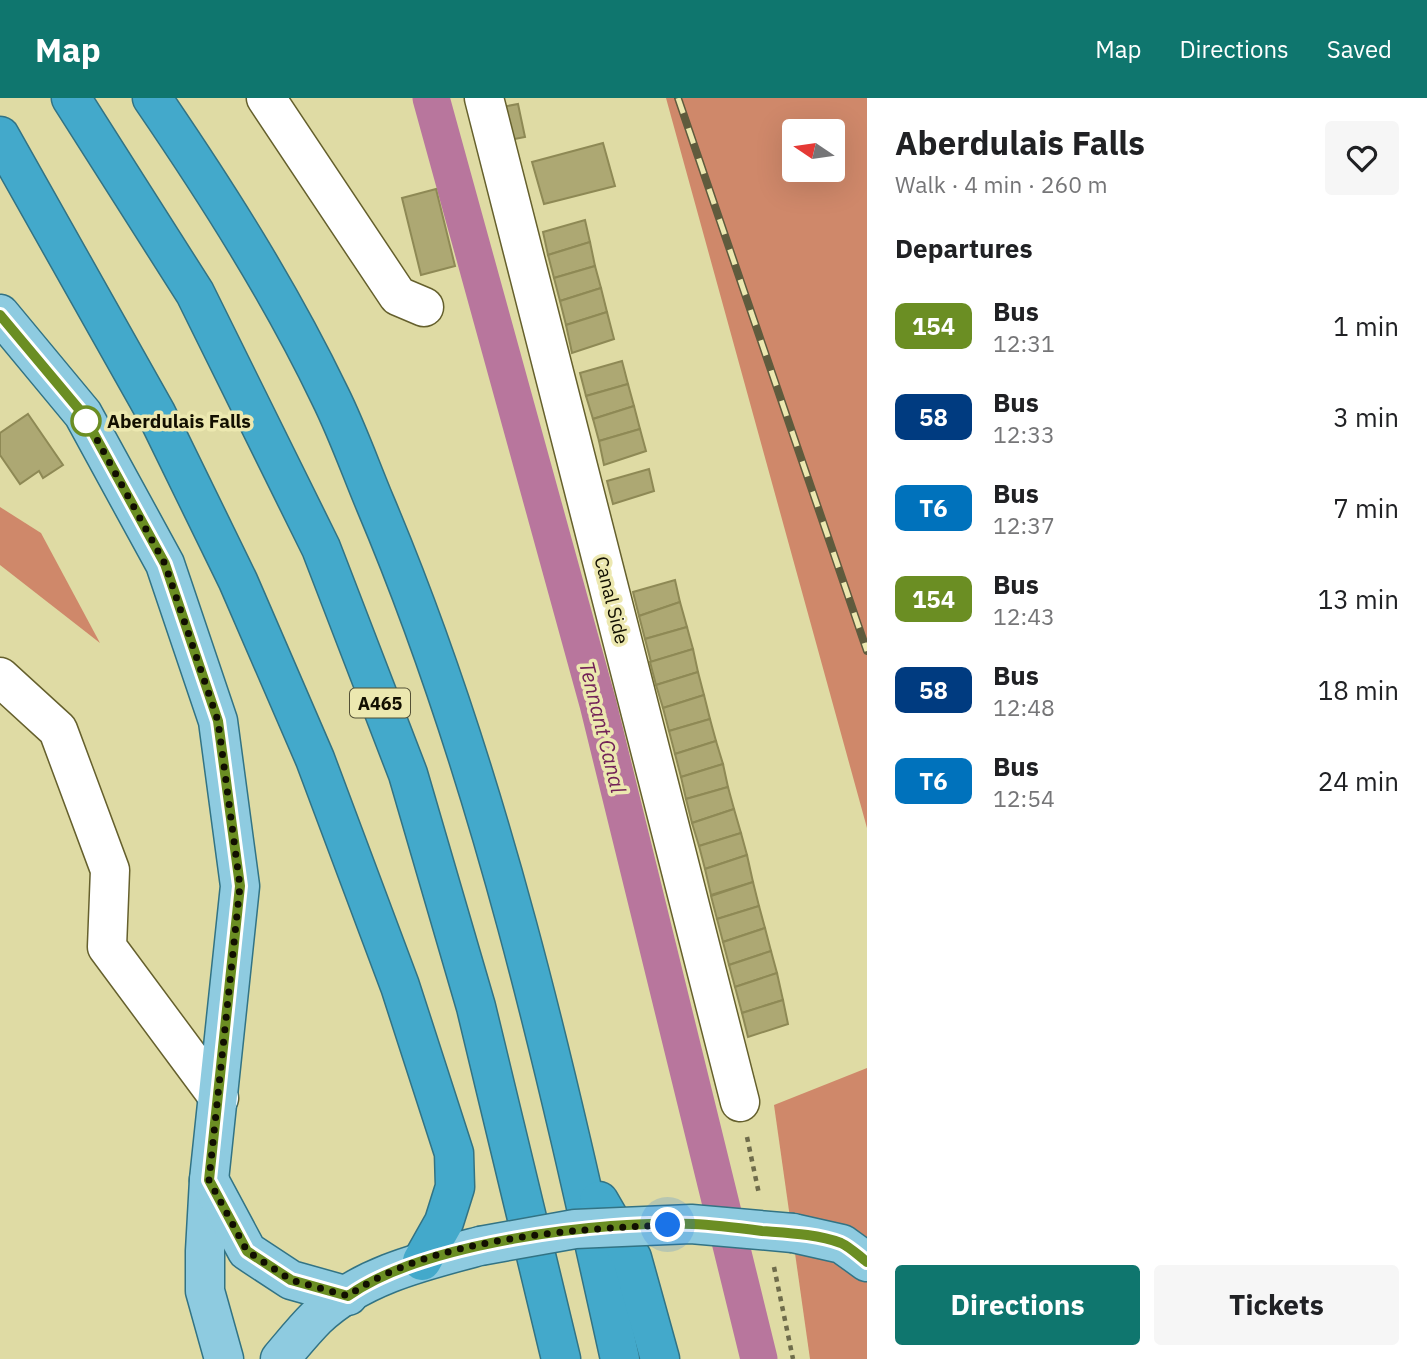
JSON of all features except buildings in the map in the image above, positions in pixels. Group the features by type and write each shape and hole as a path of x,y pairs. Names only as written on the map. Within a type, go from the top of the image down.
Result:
{"highway":[{"name":"A465","path":"71,98 195,293 326,560 415,800 476,1007 561,1359"},
{"path":"152,98 279,297 331,398 419,607 499,860 577,1163 620,1359"},
{"path":"0,136 156,413 238,581 315,759 396,974 454,1153 455,1187 444,1223 422,1261"},
{"path":"577,1163 632,1258 660,1359"}],"main road":[{"path":"0,314 83,414 165,564 218,721 240,886 209,1180 205,1291 224,1359"},
{"path":"209,1180 247,1251 291,1280 348,1296"},
{"path":"280,1359 318,1316 365,1284 422,1261 480,1246 575,1229 691,1224 793,1233 842,1244 867,1262"}],"street":[{"path":"266,98 398,296 424,307"},
{"name":"Canal Side","path":"484,98 740,1102"},
{"path":"0,677 58,730 110,870 107,947 219,1098"}],"shaded area":[{"path":"666,98 867,98 867,828"},
{"path":"0,507 41,533 100,643 0,565"},
{"path":"867,1068 867,1359 810,1359 774,1105"}],"waterway":[{"name":"Tennant Canal","path":"431,98 598,704 759,1359"}],"railway":[{"path":"678,98 867,651"}],"bus line":[{"name":"154","path":"0,315 83,414 165,564 218,721 240,886 209,1180 247,1251 291,1280 348,1296 365,1284 422,1261 480,1246 575,1229 691,1224 793,1233 842,1244 867,1262"}],"place":[{"name":"Aberdulais Falls","path":"86,421"}],"route":[{"path":"86,421 83,414 165,564 218,721 240,886 209,1180 247,1251 291,1280 348,1296 365,1284 422,1261 480,1246 575,1229 668,1225"}]}
